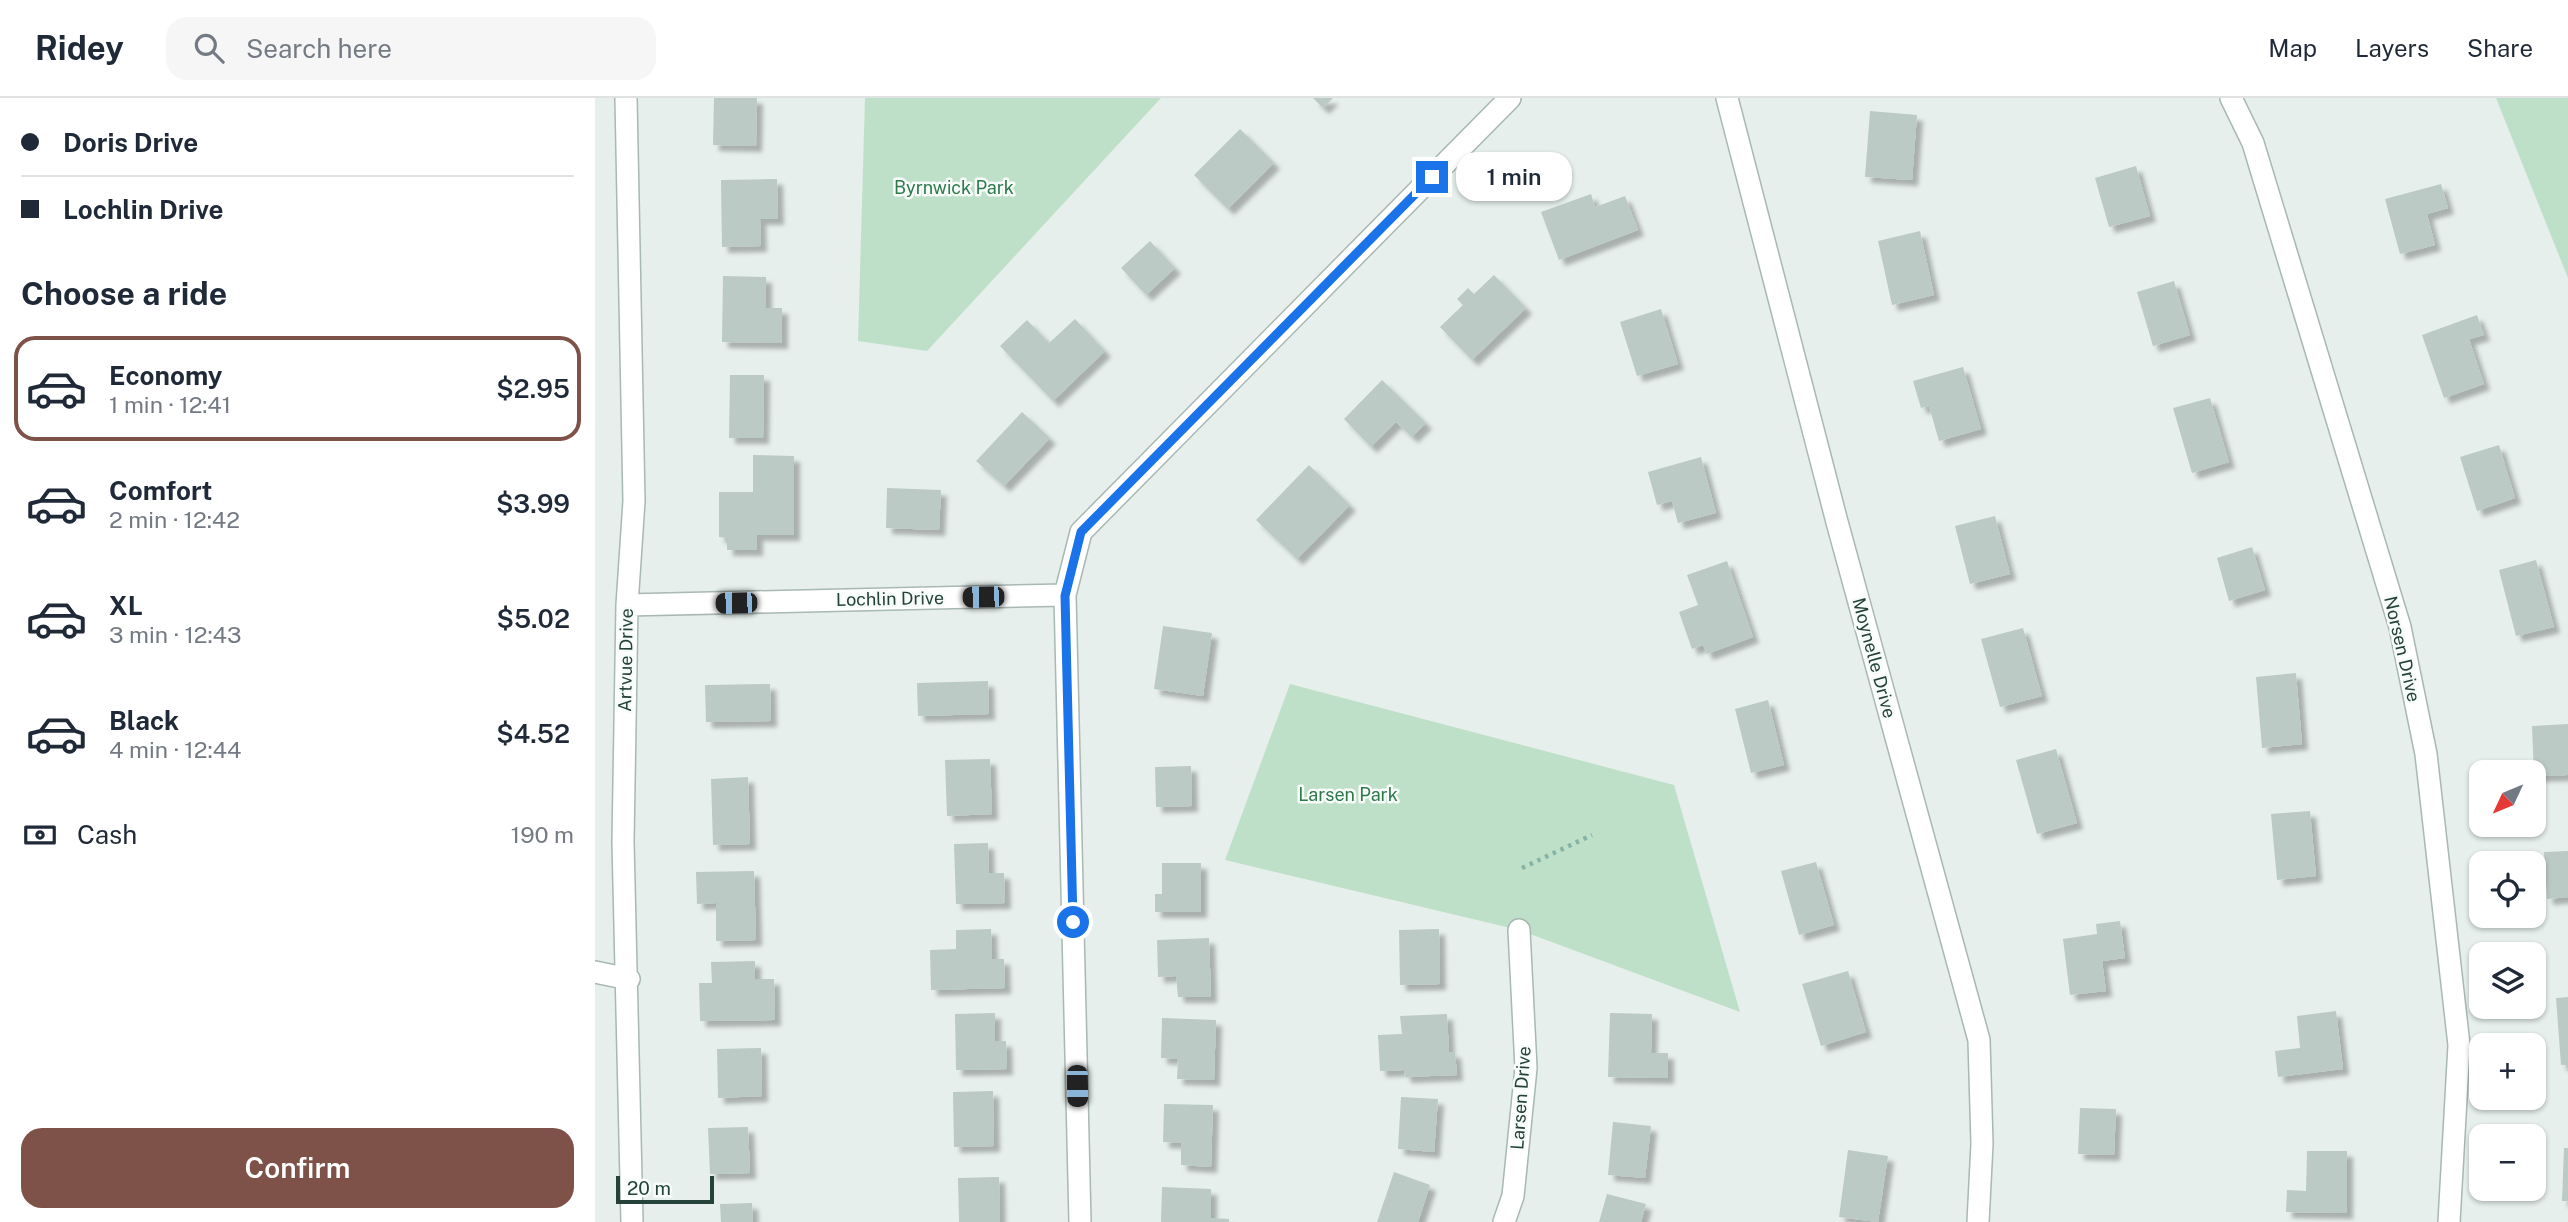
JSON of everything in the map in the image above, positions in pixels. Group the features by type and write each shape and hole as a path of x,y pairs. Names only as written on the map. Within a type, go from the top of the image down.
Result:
{"street":[{"name":"Artvue Drive","path":"626,98 634,501 627,605 623,842 629,979 632,1222"},
{"path":"1080,1222 1065,596 1081,532 1510,98"},
{"name":"Moynelle Drive","path":"1727,98 1837,522 1979,1040 1982,1144 1978,1222"},
{"name":"Norsen Drive","path":"2231,98 2253,143 2400,627 2426,754 2459,1045 2449,1222"},
{"name":"Lochlin Drive","path":"627,605 1065,596"},
{"name":"Larsen Drive","path":"1504,1222 1513,1196 1526,1068 1519,930"},
{"path":"595,972 629,979"}],"path":[{"path":"1522,868 1592,835"}],"green space":[{"name":"Byrnwick Park","path":"865,98 1161,98 927,351 858,341"},
{"path":"2496,98 2568,98 2568,278"},
{"name":"Larsen Park","path":"1290,684 1674,785 1740,1012 1519,930 1225,860"}],"building":[{"path":"714,98 757,98 756,146 713,145"},
{"path":"1313,98 1333,98 1323,108"},
{"path":"1870,111 1917,115 1912,180 1865,177"},
{"path":"1240,129 1274,163 1228,209 1194,175"},
{"path":"2136,166 2150,216 2109,227 2095,178"},
{"path":"777,179 778,219 760,219 761,246 722,247 721,180"},
{"path":"2441,184 2448,208 2427,214 2435,245 2400,254 2385,199"},
{"path":"1591,194 1595,207 1625,196 1638,230 1559,260 1541,212"},
{"path":"1920,231 1934,295 1892,305 1878,241"},
{"path":"1150,241 1175,268 1146,295 1121,268"},
{"path":"1494,275 1526,308 1472,360 1440,327 1463,305 1457,299 1468,288 1474,294"},
{"path":"723,276 766,277 766,308 782,308 782,343 722,342"},
{"path":"2174,281 2190,335 2153,346 2137,292"},
{"path":"1661,309 1678,364 1637,376 1620,322"},
{"path":"2477,315 2484,335 2469,339 2484,384 2444,398 2422,335"},
{"path":"1075,319 1105,351 1053,401 1000,346 1027,320 1049,343"},
{"path":"1963,367 1981,429 1939,441 1929,406 1921,408 1913,381"},
{"path":"730,375 764,375 763,438 729,438"},
{"path":"1382,380 1426,423 1412,437 1396,422 1371,447 1344,419"},
{"path":"2210,398 2229,462 2192,473 2173,408"},
{"path":"1022,412 1050,438 1004,486 976,461"},
{"path":"2499,445 2515,498 2477,511 2460,457"},
{"path":"753,455 794,456 794,535 757,535 757,550 727,550 727,538 719,537 719,492 753,492"},
{"path":"1701,457 1716,513 1678,523 1672,501 1657,505 1648,472"},
{"path":"1309,465 1350,505 1297,559 1256,520"},
{"path":"887,488 941,490 939,530 886,528"},
{"path":"1995,516 2010,574 1970,584 1955,526"},
{"path":"2252,547 2265,590 2229,601 2217,558"},
{"path":"2536,560 2554,627 2516,636 2499,570"},
{"path":"1727,561 1753,637 1707,654 1703,645 1692,649 1679,612 1698,605 1687,575"},
{"path":"1163,626 1212,633 1203,696 1154,689"},
{"path":"2023,628 2042,696 2000,707 1981,639"},
{"path":"2296,673 2302,744 2262,748 2256,677"},
{"path":"988,681 989,714 918,716 917,683"},
{"path":"770,684 771,721 706,722 705,685"},
{"path":"1768,700 1784,765 1751,773 1735,709"},
{"path":"2568,724 2568,775 2546,776 2546,760 2533,760 2532,726"},
{"path":"2056,749 2077,823 2037,834 2016,760"},
{"path":"990,759 992,814 947,816 945,760"},
{"path":"1191,766 1192,806 1156,807 1155,767"},
{"path":"748,777 750,844 713,845 711,779"},
{"path":"2310,811 2316,876 2277,880 2271,814"},
{"path":"988,843 989,873 1004,873 1005,903 956,904 954,844"},
{"path":"2568,851 2568,897 2547,899 2546,852"},
{"path":"1816,862 1834,925 1799,935 1781,871"},
{"path":"1162,863 1201,863 1201,912 1155,912 1155,894 1162,894"},
{"path":"754,871 756,940 716,941 716,903 697,904 696,872"},
{"path":"2120,921 2125,958 2102,961 2106,991 2070,995 2063,939 2097,934 2096,924"},
{"path":"991,929 992,959 1004,959 1005,988 931,990 930,950 956,949 956,930"},
{"path":"1439,929 1440,984 1400,985 1399,930"},
{"path":"1209,938 1211,997 1178,997 1176,976 1158,977 1157,940"},
{"path":"755,961 755,979 774,979 775,1020 700,1021 699,983 712,983 711,962"},
{"path":"1848,971 1866,1032 1821,1046 1802,984"},
{"path":"2568,997 2568,1065 2561,1065 2556,998"},
{"path":"2336,1011 2343,1069 2278,1077 2275,1051 2300,1048 2297,1016"},
{"path":"995,1013 995,1041 1006,1041 1007,1069 956,1070 955,1014"},
{"path":"1610,1013 1652,1014 1651,1053 1668,1053 1668,1078 1608,1077"},
{"path":"1447,1014 1449,1052 1455,1052 1457,1075 1405,1077 1404,1070 1380,1071 1378,1035 1402,1034 1400,1016"},
{"path":"1162,1018 1216,1020 1214,1080 1177,1079 1178,1059 1161,1058"},
{"path":"761,1048 762,1096 718,1098 717,1049"},
{"path":"993,1091 994,1146 954,1147 953,1092"},
{"path":"1401,1097 1438,1099 1434,1152 1398,1149"},
{"path":"1164,1104 1213,1105 1211,1167 1181,1165 1181,1143 1163,1142"},
{"path":"2080,1108 2116,1109 2114,1155 2078,1154"},
{"path":"1613,1122 1651,1126 1645,1178 1608,1175"},
{"path":"748,1127 750,1173 710,1174 708,1128"},
{"path":"2564,1148 2568,1148 2568,1201 2562,1201"},
{"path":"1848,1150 1888,1156 1878,1222 1839,1217"},
{"path":"2307,1151 2347,1151 2347,1213 2286,1212 2287,1190 2306,1191"},
{"path":"1394,1172 1430,1185 1418,1222 1377,1222"},
{"path":"999,1177 1000,1222 959,1222 958,1178"},
{"path":"1162,1187 1211,1189 1211,1218 1229,1219 1229,1222 1161,1222"},
{"path":"1607,1194 1646,1204 1641,1222 1599,1222"},
{"path":"752,1203 753,1222 721,1222 720,1204"}],"route":[{"path":"1073,922 1065,596 1081,532 1432,177"}]}
